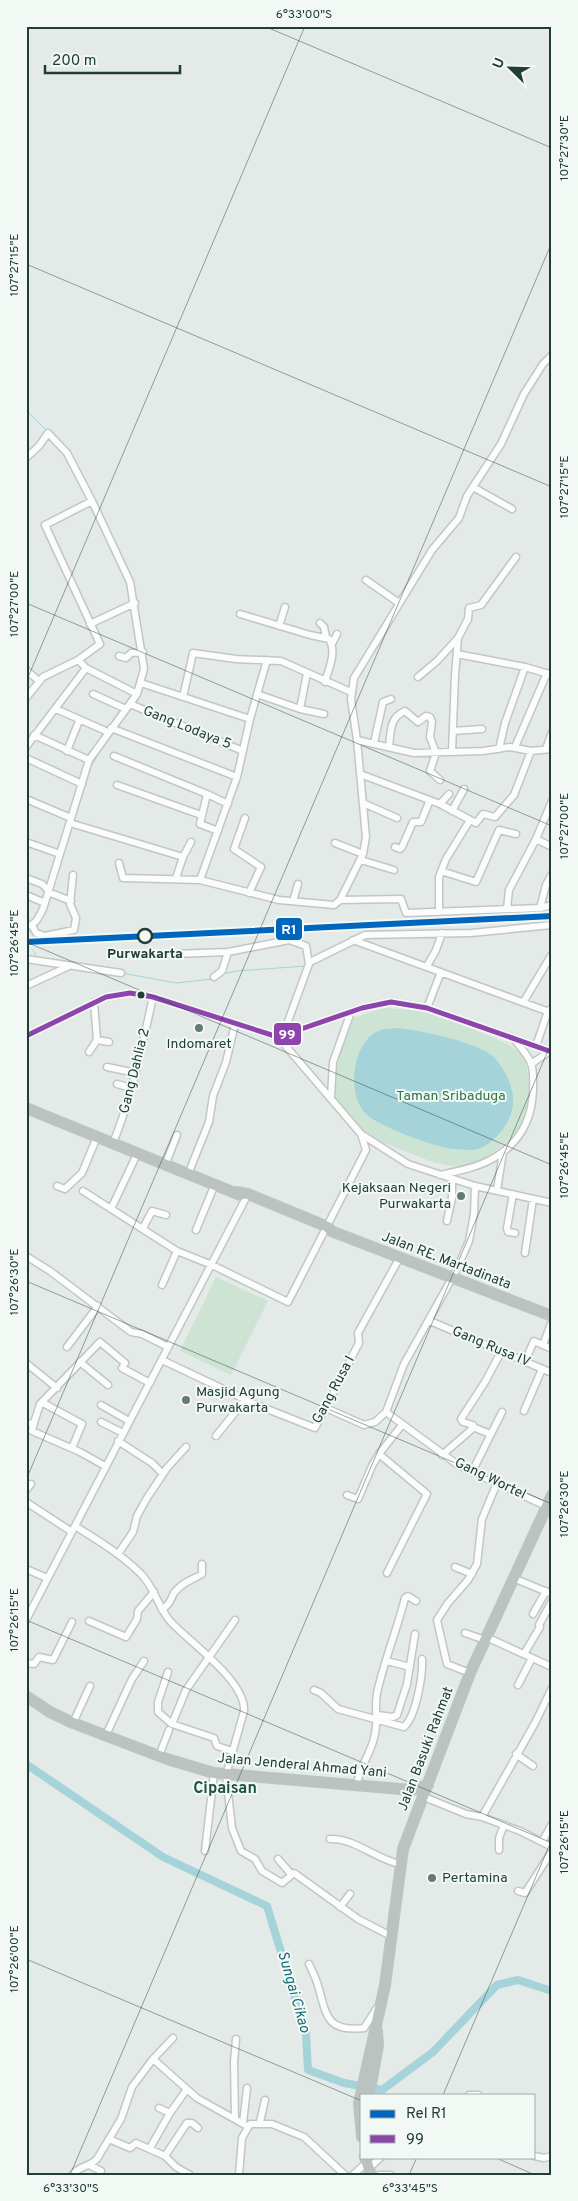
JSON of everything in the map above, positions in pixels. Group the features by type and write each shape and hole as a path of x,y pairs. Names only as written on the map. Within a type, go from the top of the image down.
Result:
{"highway":[{"name":"Jalan RE. Martadinata","path":"26,1108 450,1278 552,1316"},
{"name":"Jalan Basuki Rahmat","path":"362,2094 370,2066 382,2000 403,1849 470,1673 513,1578 549,1508 552,1495"},
{"name":"Jalan Jenderal Ahmad Yani","path":"26,1696 50,1712 73,1723 159,1756 214,1773 412,1790 428,1785"},
{"path":"412,1790 423,1799"},
{"name":"Jalan Basuki Rahmat","path":"369,2094 370,2066"},
{"name":"Jalan Basuki Rahmat","path":"360,2100 360,2114"}],"street":[{"path":"119,863 123,878 200,880 249,893 293,901 334,905 340,900 362,857 366,837 351,692 354,678 438,541 459,518 464,502 501,444 533,378 552,356"},
{"path":"26,458 39,446 48,433 67,453 128,577 135,602 143,652 143,683 131,706 89,760 72,823 60,854 49,892 39,918 29,925 38,935 62,934 74,930 76,918 71,908 73,875"},
{"path":"473,487 512,509"},
{"path":"26,698 39,681 56,669 78,660 100,644 45,525 92,501"},
{"path":"418,677 437,661 458,638 468,620 470,608 480,605 516,557"},
{"path":"366,580 399,603"},
{"path":"90,624 135,602"},
{"path":"279,626 285,607"},
{"path":"240,614 310,636 326,637"},
{"path":"320,623 324,627 326,637 332,644"},
{"path":"325,682 332,658 332,644 337,634"},
{"path":"452,752 458,638"},
{"path":"119,656 126,658 131,653 143,652"},
{"path":"183,697 193,654 284,662 307,674 351,692"},
{"path":"457,654 526,667 549,674 515,747"},
{"path":"78,660 86,668 136,694"},
{"path":"200,880 237,777 250,719 267,660"},
{"path":"500,749 505,723 526,667"},
{"path":"26,747 86,668"},
{"path":"26,670 39,681"},
{"path":"300,709 307,674"},
{"path":"143,683 250,719"},
{"name":"Gang Lodaya 5","path":"93,694 131,706 243,750"},
{"path":"257,694 300,709 324,714"},
{"path":"374,743 383,702 391,699"},
{"path":"56,709 79,721 112,730 237,777"},
{"path":"388,747 393,719 405,711 418,722 426,716 432,720 430,737 440,752"},
{"path":"67,751 79,721"},
{"path":"453,731 482,729"},
{"path":"357,740 414,754 515,747 531,751 549,749 552,732"},
{"path":"34,735 89,760"},
{"path":"360,774 440,804 476,823 483,814 495,817 514,795 531,751"},
{"path":"440,752 430,772 440,780"},
{"path":"114,756 228,804"},
{"path":"26,758 82,784"},
{"path":"116,785 201,815"},
{"path":"452,811 464,789"},
{"path":"207,794 200,824 218,831"},
{"path":"440,804 449,794"},
{"path":"26,799 72,823 183,858"},
{"path":"395,847 400,849 402,847 410,825 413,822 421,822 430,800"},
{"path":"507,909 510,890 552,801"},
{"path":"363,803 397,818"},
{"path":"244,818 234,849 261,867 249,893"},
{"path":"439,912 439,877 441,871 470,820"},
{"path":"441,871 476,882 499,830 516,834"},
{"path":"537,834 552,847"},
{"path":"26,842 60,854"},
{"path":"176,878 190,842"},
{"path":"335,843 394,870"},
{"path":"540,908 546,885 552,874"},
{"path":"26,878 42,884 49,892 71,901"},
{"path":"293,901 298,884"},
{"path":"26,895 45,903"},
{"path":"340,900 401,899 403,911 406,913 540,908 552,905"},
{"path":"309,964 365,935 471,933 552,925"},
{"path":"427,966 436,950 442,933"},
{"path":"146,955 228,952 289,940 306,946 309,964 280,1036 284,1047 361,1134 408,1164 475,1186 552,1203"},
{"path":"353,940 551,1010 536,1046"},
{"path":"214,977 222,971 228,952"},
{"path":"524,1001 552,954"},
{"path":"26,959 121,973"},
{"path":"26,986 68,966"},
{"path":"427,1008 441,972"},
{"path":"26,1036 94,1002 123,993 152,997 235,1024 280,1036 351,1012 391,1002 427,1008 551,1052"},
{"name":"Gang Dahlia 2","path":"112,1143 122,1121 136,1073 152,997"},
{"path":"89,1052 97,1040 94,1002"},
{"path":"331,1098 333,1062 351,1012"},
{"path":"189,1172 209,1122 213,1096 226,1062 235,1024"},
{"path":"439,1175 481,1165 503,1152 519,1136 530,1115 533,1084 531,1064 512,1037"},
{"path":"97,1040 109,1042"},
{"path":"531,1064 551,1052"},
{"path":"107,1067 136,1073"},
{"path":"117,1084 131,1088"},
{"path":"83,1191 143,1228 148,1235 177,1251 212,1265 286,1301 327,1229 366,1150 361,1134"},
{"path":"166,1163 177,1136"},
{"path":"57,1186 65,1189 80,1176 97,1137"},
{"path":"366,1150 382,1148"},
{"path":"111,1209 138,1152"},
{"path":"497,1190 503,1152"},
{"path":"447,1221 452,1198 452,1179"},
{"path":"196,1230 215,1184"},
{"path":"326,1408 364,1425 375,1422 386,1412 404,1364 430,1321 469,1241 474,1214 475,1186"},
{"path":"513,1194 507,1228 508,1232 516,1233"},
{"path":"26,1620 247,1196"},
{"path":"525,1253 533,1199"},
{"path":"143,1228 152,1211 166,1215"},
{"path":"162,1285 177,1251"},
{"path":"26,1256 98,1306 131,1332 145,1336 168,1347"},
{"name":"Gang Rusa I","path":"162,1360 245,1400 312,1428 317,1426 359,1343 358,1333 400,1257"},
{"path":"67,1347 98,1306"},
{"path":"543,1345 552,1320"},
{"name":"Gang Rusa IV","path":"430,1321 552,1373"},
{"path":"525,1362 534,1341 552,1349"},
{"path":"105,1466 72,1448 32,1431 39,1407 100,1342 125,1363 122,1368 150,1383"},
{"path":"490,1434 473,1427 472,1424 463,1422 461,1418 485,1382 501,1352"},
{"path":"80,1362 108,1385"},
{"path":"26,1363 57,1388"},
{"path":"524,1411 542,1369"},
{"path":"216,1436 245,1400"},
{"path":"43,1403 82,1424 72,1448"},
{"path":"101,1405 129,1421"},
{"name":"Gang Wortel","path":"386,1412 442,1455 472,1472 549,1508"},
{"path":"472,1472 502,1412"},
{"path":"101,1422 123,1433"},
{"path":"26,1424 34,1423"},
{"path":"347,1495 358,1499 379,1454 402,1425"},
{"path":"442,1455 473,1427"},
{"path":"118,1441 145,1458 163,1474"},
{"path":"118,1554 134,1532 137,1516 163,1474 186,1447"},
{"path":"379,1454 427,1494 387,1573"},
{"path":"470,1673 447,1664 437,1620 448,1603 472,1574 480,1548 482,1519 497,1483"},
{"path":"26,1490 32,1484"},
{"path":"26,1502 118,1554 140,1572 154,1592 162,1610 227,1675 243,1702 244,1711 226,1775 232,1828 241,1851 255,1859 262,1871 280,1883 284,1883 291,1874"},
{"path":"162,1610 172,1601 174,1594 185,1583 202,1574 202,1564"},
{"path":"455,1567 472,1574"},
{"path":"26,1569 47,1578"},
{"path":"513,1578 549,1593 533,1614"},
{"path":"399,1591 416,1601"},
{"path":"89,1621 126,1636 137,1619 138,1611 154,1592"},
{"path":"357,1784 360,1768 372,1746 378,1717 377,1694 406,1596"},
{"path":"524,1654 540,1627 542,1617 544,1618 552,1601"},
{"path":"159,1756 186,1690 235,1620"},
{"path":"26,1663 34,1664 39,1657 53,1660 72,1622"},
{"path":"464,1633 485,1638 552,1667"},
{"path":"378,1717 396,1717 410,1667 415,1634"},
{"path":"518,1685 532,1658"},
{"path":"314,1690 323,1695 334,1708 378,1717 402,1727 406,1726 422,1680 422,1659"},
{"path":"106,1735 130,1683 144,1661"},
{"path":"387,1661 410,1667"},
{"path":"168,1672 157,1709 171,1727 214,1738 217,1746 232,1752"},
{"path":"73,1723 90,1686"},
{"path":"482,1817 552,1688"},
{"path":"516,1754 533,1766"},
{"path":"205,1851 214,1773"},
{"path":"423,1799 504,1825 552,1847"},
{"path":"542,1842 552,1824"},
{"path":"499,1850 499,1838 504,1825"},
{"path":"330,1839 350,1842 375,1856 400,1864"},
{"path":"518,1891 525,1893 552,1851"},
{"path":"278,1859 291,1874 294,1873 366,1924 392,1936"},
{"path":"340,1907 350,1894"},
{"path":"310,1964 324,2013 334,2025 348,2028 364,2028 382,2000"},
{"path":"72,2175 78,2168 89,2165 97,2159 123,2116 132,2087 152,2059 172,2038"},
{"path":"235,2119 234,2062 236,2039"},
{"path":"152,2059 204,2103 245,2125 260,2122 272,2124 304,2137 345,2175"},
{"path":"238,2175 245,2125 247,2088"},
{"path":"150,2148 170,2113 187,2090"},
{"path":"260,2122 265,2100"},
{"path":"159,2108 170,2113"},
{"path":"165,2156 187,2123 192,2123 198,2128"},
{"path":"109,2139 130,2148 136,2142 150,2148 165,2156 176,2167 190,2175"},
{"path":"536,2156 544,2158 552,2156"},
{"path":"367,2170 379,2158"},
{"path":"89,2165 101,2171"},
{"path":"367,2170 391,2175"}],"green space":[{"name":"Taman Sribaduga","path":"384,1008 417,1011 444,1019 505,1043 522,1055 528,1075 527,1104 520,1124 506,1142 475,1162 452,1166 429,1160 376,1139 366,1133 354,1121 333,1094 340,1055 354,1018"},
{"path":"216,1277 268,1301 231,1375 180,1351"}],"water":[{"name":"Taman Sribaduga","path":"399,1028 435,1034 460,1041 483,1050 496,1059 504,1071 511,1088 513,1105 508,1121 491,1142 476,1150 447,1148 394,1130 365,1113 359,1104 354,1082 357,1059 368,1039 376,1032 384,1029"}],"waterway":[{"path":"26,410 47,431"},
{"path":"134,586 144,649"},
{"path":"136,704 143,687"},
{"path":"117,727 133,707"},
{"path":"78,808 91,766 108,739"},
{"path":"33,950 37,957 55,960"},
{"path":"312,965 324,959"},
{"path":"223,974 236,971 306,966"},
{"path":"122,973 176,983 212,979"},
{"name":"Sungai Cikao","path":"26,1764 163,1857 267,1906 306,2034 308,2070 344,2083 382,2090 433,2052 497,1985 518,1980 552,1991"}],"rail line":[{"name":"R1","path":"26,942 552,916"}],"transit line":[{"name":"99","path":"26,1036 106,997 130,993 153,997 278,1037 362,1008 391,1002 427,1008 552,1052"}],"place":[{"name":"Purwakarta","path":"145,936"},
{"name":"Indomaret","path":"199,1028"},
{"name":"Kejaksaan Negeri Purwakarta","path":"461,1196"},
{"name":"Masjid Agung Purwakarta","path":"186,1400"},
{"name":"Pertamina","path":"432,1878"}],"district":[{"name":"Cipaisan","path":"225,1789"}]}
